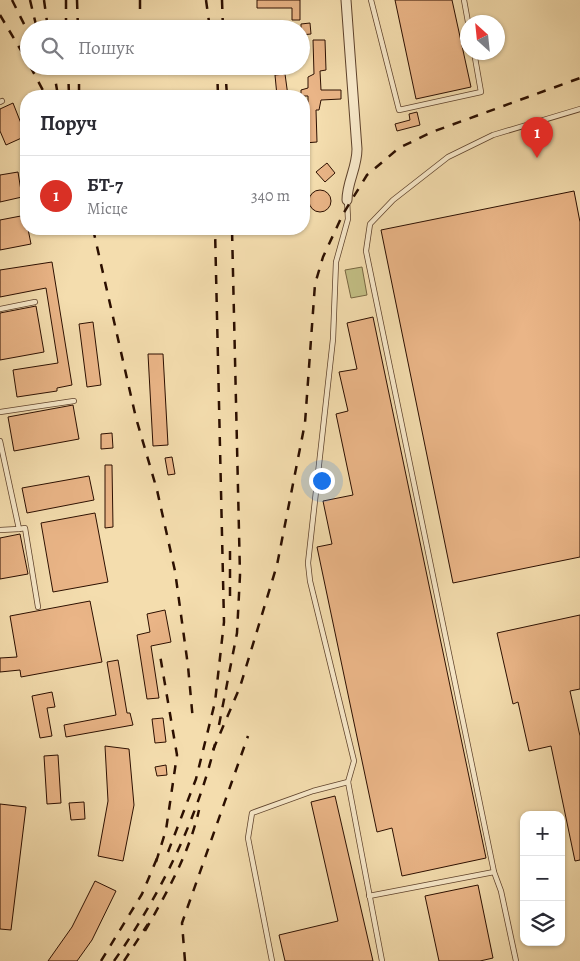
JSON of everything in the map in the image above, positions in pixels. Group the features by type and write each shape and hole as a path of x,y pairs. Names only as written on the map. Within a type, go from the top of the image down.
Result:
{"street":[{"path":"346,0 357,149 356,167 348,188 347,200"}],"lane":[{"path":"371,0 400,110 481,92 475,60"},
{"path":"464,0 467,15"},
{"path":"516,961 501,891 494,872 366,251 370,224 393,200 448,157 493,135 580,109"},
{"path":"347,200 348,219 336,262 333,339 308,563 310,581 354,761 348,782 382,961"},
{"path":"0,309 35,302"},
{"path":"0,412 74,401"},
{"path":"0,441 18,529"},
{"path":"0,530 25,528 38,607"},
{"path":"272,961 248,838 252,813 313,791 348,782"},
{"path":"370,896 494,872"}],"shaded area":[{"path":"362,267 367,295 351,298 345,270"}],"building":[{"path":"257,0 300,0 300,20 292,20 292,8 257,8"},
{"path":"395,0 452,0 460,37 460,60 465,60 471,87 416,99"},
{"path":"313,40 325,40 326,70 320,71 321,90 341,90 341,99 321,100 319,110 316,110 317,142 310,143 310,90 301,90 308,88 308,77 314,74"},
{"path":"275,75 285,75 287,90 276,90"},
{"path":"13,103 20,121 20,139 6,145 0,131 0,109"},
{"path":"417,112 420,125 397,131 395,124 410,120 409,114"},
{"path":"327,163 335,173 325,182 316,172"},
{"path":"18,172 20,197 0,202 0,175"},
{"path":"320,190 328,193 331,201 328,209 320,212 312,209 310,197 312,193"},
{"path":"574,191 580,222 580,557 453,583 381,230"},
{"path":"20,216 20,235 29,235 31,244 0,250 0,220"},
{"path":"52,262 72,385 57,388 57,391 17,397 13,370 58,363 46,288 0,297 0,270"},
{"path":"36,306 44,352 0,360 0,313"},
{"path":"373,317 486,858 402,876 392,828 377,832 317,547 332,544 323,501 353,495 336,414 348,411 339,372 357,369 347,323"},
{"path":"93,322 101,385 87,387 79,324"},
{"path":"148,354 163,354 168,445 153,446"},
{"path":"73,405 79,439 14,451 8,417"},
{"path":"112,433 113,448 101,449 101,434"},
{"path":"172,457 175,474 168,475 165,458"},
{"path":"105,465 112,465 113,527 105,528"},
{"path":"89,476 94,500 27,513 22,488"},
{"path":"95,513 108,582 53,592 41,523"},
{"path":"20,534 28,574 0,579 0,538"},
{"path":"90,601 102,662 21,677 20,670 0,672 0,658 17,657 10,616"},
{"path":"165,610 171,642 151,646 159,698 147,699 137,635 150,632 147,614"},
{"path":"580,615 580,689 570,691 580,736 580,860 575,861 551,746 529,751 518,702 513,704 497,633"},
{"path":"118,660 127,713 130,713 133,725 66,737 64,725 116,715 107,662"},
{"path":"52,692 55,707 47,708 52,736 40,738 32,696"},
{"path":"163,718 166,742 155,743 152,719"},
{"path":"105,746 129,749 134,805 123,861 98,856 108,801"},
{"path":"58,755 61,803 47,804 44,756"},
{"path":"166,765 167,775 157,776 155,767"},
{"path":"335,796 373,961 285,961 279,935 338,921 311,802"},
{"path":"84,802 85,819 71,820 69,803"},
{"path":"0,804 26,807 11,930 0,929"},
{"path":"95,881 116,891 92,940 77,961 48,961 72,927"},
{"path":"478,885 493,958 480,961 439,961 425,896"}],"railway":[{"path":"12,0 22,20"},
{"path":"30,0 35,20"},
{"path":"44,0 47,20"},
{"path":"66,0 66,20"},
{"path":"77,0 78,20"},
{"path":"140,0 140,15"},
{"path":"206,0 209,20"},
{"path":"222,0 223,20"},
{"path":"0,15 20,49"},
{"path":"35,75 43,90"},
{"path":"54,75 57,90"},
{"path":"68,75 69,90"},
{"path":"79,75 79,90"},
{"path":"217,75 218,90"},
{"path":"226,75 227,90"},
{"path":"213,750 240,687 277,565 305,423 315,284 323,257 343,214 367,175 399,148 432,132 580,78"},
{"path":"94,235 136,418 157,490 175,571 188,666 193,721"},
{"path":"168,852 196,779 215,702 224,622 215,235"},
{"path":"219,725 237,633 240,575 232,235"},
{"path":"230,551 230,601"},
{"path":"156,862 166,830 177,755 160,655"},
{"path":"185,961 182,923 248,736"},
{"path":"114,961 146,911 175,857 198,801 215,744"},
{"path":"145,931 183,857 199,810"},
{"path":"101,961 142,894 158,856"},
{"path":"124,961 148,924"}],"place":[{"name":"БТ-7","path":"537,158"}]}
